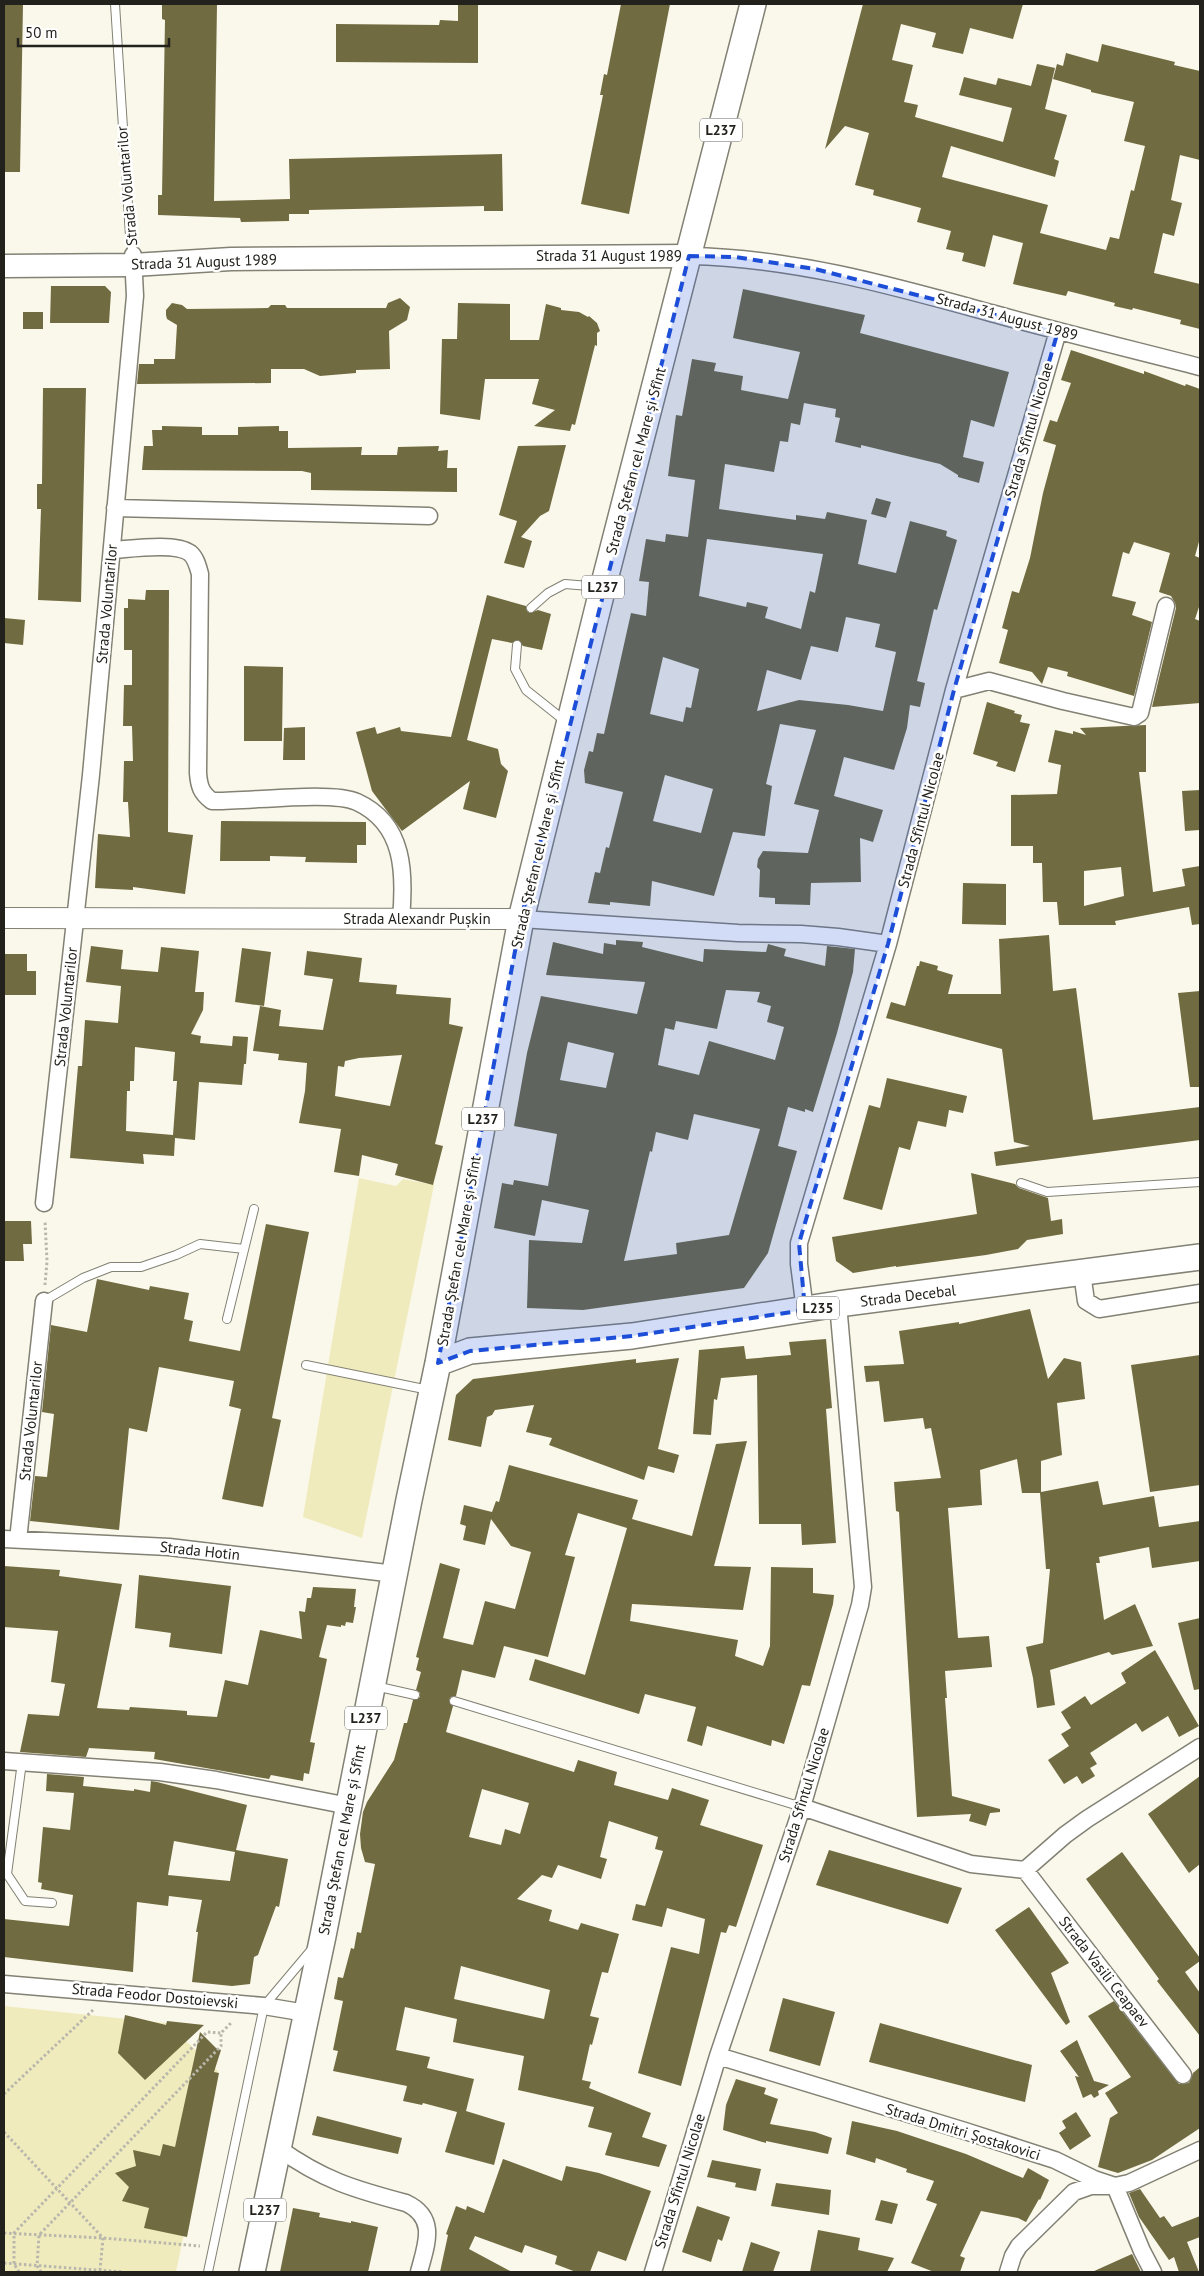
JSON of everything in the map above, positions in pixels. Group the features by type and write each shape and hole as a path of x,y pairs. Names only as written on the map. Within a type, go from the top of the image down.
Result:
{"main road":[{"name":"Strada Ștefan cel Mare și Sfînt","path":"252,2272 323,1936 438,1363 521,919 603,587 753,4"},
{"name":"Strada 31 August 1989","path":"4,266 133,260 689,256"},
{"name":"Strada Decebal","path":"438,1363 470,1351 632,1336 838,1304 1200,1257"}],"street":[{"name":"Strada 31 August 1989","path":"689,256 735,256 814,269 916,292 1200,367"},
{"name":"Strada Voluntarilor","path":"44,1203 116,508 135,296 133,260"},
{"name":"Strada Sfîntul Nicolae","path":"805,1310 798,1264 799,1243 888,944 954,690 1058,331"},
{"path":"116,508 429,516"},
{"path":"112,550 182,549 191,554 197,564 200,574 198,773 199,787 204,795 212,801 329,796 357,801 377,816 393,836 400,853 404,887 400,918"},
{"path":"954,690 990,681 1063,701 1134,717 1140,713 1143,703 1166,606"},
{"name":"Strada Alexandr Pușkin","path":"4,918 521,919 700,931 801,934 888,944"},
{"path":"1082,1273 1086,1301 1099,1309 1200,1294"},
{"name":"Strada Voluntarilor","path":"11,1540 44,1301"},
{"name":"Strada Sfîntul Nicolae","path":"653,2272 718,2056 802,1808 860,1605 863,1587 838,1304"},
{"name":"Strada Hotin","path":"11,1540 170,1547 395,1574"},
{"path":"802,1808 971,1864 1025,1870 1064,1835 1200,1747"},
{"path":"4,1761 160,1772 216,1780 349,1806"},
{"name":"Strada Vasili Ceapaev","path":"1025,1870 1183,2075"},
{"name":"Strada Fеodor Dostoievski","path":"4,1984 264,2006 306,2013"},
{"name":"Strada Dmitri Șostakovici","path":"718,2056 1010,2145 1055,2160 1094,2179 1115,2186"},
{"path":"278,2148 304,2167 339,2184 406,2202 416,2207 423,2215 427,2225 428,2237 419,2272"},
{"path":"1008,2272 1013,2256 1020,2246 1074,2192 1091,2186 1115,2186 1159,2170 1200,2150"},
{"path":"1115,2186 1142,2251 1153,2272"}],"lane":[{"name":"Strada Voluntarilor","path":"115,4 133,260"},
{"path":"531,608 548,593 564,584 603,587"},
{"path":"517,645 514,669 526,690 569,724"},
{"path":"1021,1183 1047,1192 1200,1182"},
{"path":"227,1319 254,1209"},
{"path":"44,1301 83,1278 112,1267 141,1267 176,1255 200,1244 244,1249"},
{"path":"306,1365 431,1391"},
{"path":"373,1685 415,1695"},
{"path":"454,1702 802,1808"},
{"path":"22,1762 7,1874 25,1901 52,1903"},
{"path":"208,2272 264,2006 323,1936"}],"path":[{"path":"44,1203 47,1261 44,1301"},
{"path":"4,2094 113,1992"},
{"path":"19,2272 14,2264 14,2234 207,2032 221,2033 221,2046 39,2235 37,2266 41,2272"},
{"path":"4,2132 103,2238 100,2270"},
{"path":"4,2233 213,2246"},
{"path":"4,2263 123,2272"}],"highlighted area":[{"path":"689,256 735,257 815,269 1058,331 954,690 888,944 799,1243 805,1310 632,1336 470,1351 438,1363 521,919"}],"shaded area":[{"path":"359,1178 396,1186 403,1179 434,1185 362,1538 303,1517"},
{"path":"4,2006 184,2025 183,2038 218,2071 176,2272 4,2272"}],"building":[{"path":"4,4 23,4 20,172 4,172"},
{"path":"162,4 217,4 214,201 290,199 289,159 502,154 503,211 484,211 484,206 309,210 309,214 289,214 289,221 241,222 240,218 158,215 158,195 162,195 165,20 162,19"},
{"path":"458,4 478,4 478,63 336,62 336,24 439,25 440,20 458,21"},
{"path":"621,4 670,4 629,214 581,204 603,95 600,95 604,74 607,75"},
{"path":"863,4 1023,4 1013,39 970,28 963,54 932,47 936,33 901,24 892,60 913,65 904,102 918,105 915,117 1003,142 1012,108 959,95 964,77 996,85 998,78 1031,86 1037,64 1055,68 1045,109 1067,115 1054,159 1059,161 1055,177 951,146 942,177 1048,205 1040,233 1106,250 1110,237 1119,239 1131,190 1134,191 1145,146 1124,141 1134,102 1091,92 1091,90 1053,79 1057,64 1063,66 1066,53 1098,62 1102,44 1175,62 1174,65 1200,71 1200,160 1180,155 1171,200 1182,203 1174,236 1163,233 1154,273 1200,284 1200,329 1180,324 1181,320 1133,308 1132,310 1114,306 1115,303 1068,291 1066,296 1013,284 1023,243 993,235 985,267 962,261 964,253 946,249 951,231 917,222 921,208 873,195 874,190 855,185 869,133 845,126 825,149"},
{"path":"51,286 105,286 111,292 109,323 50,323"},
{"path":"743,289 865,315 860,333 1009,372 994,427 971,420 963,457 984,462 979,483 958,477 958,475 940,464 861,445 861,448 835,442 840,418 835,417 836,409 804,403 800,425 791,423 788,442 780,441 774,472 725,464 719,509 796,520 796,515 825,519 827,512 867,520 858,564 896,573 910,521 947,531 946,536 957,540 937,610 934,609 917,681 925,683 920,707 910,705 907,728 894,770 844,757 834,796 883,810 873,842 860,838 861,882 811,883 810,905 775,904 775,898 759,897 760,870 757,867 758,859 763,851 808,853 819,810 794,804 816,730 780,724 766,784 772,786 765,836 733,832 714,896 652,881 650,906 610,902 610,905 588,903 595,872 600,873 606,847 609,848 623,792 585,783 584,770 589,751 593,752 597,733 604,734 631,613 646,616 649,582 639,581 646,539 665,542 666,534 688,537 695,480 668,476 676,415 682,416 692,359 716,363 714,371 743,376 741,390 788,399 800,352 733,338","holes":["707,539 823,554 815,593 810,591 801,629 765,618 768,607 747,602 746,607 699,596","846,617 880,624 875,647 896,652 883,711 799,700 757,711 767,670 801,680 811,646 838,652","663,657 699,669 691,708 686,707 683,722 650,714","665,775 713,789 701,833 653,821"]},
{"path":"400,298 410,307 407,320 389,331 390,369 356,370 356,373 320,376 304,369 271,369 271,383 137,384 139,364 154,364 154,359 175,359 177,325 167,319 166,315 166,310 172,303 182,305 187,309 268,308 271,305 285,305 287,308 386,308 388,303"},
{"path":"458,303 510,304 510,340 539,340 546,304 561,308 561,310 579,312 589,316 597,323 600,331 597,333 597,346 595,345 575,425 572,424 570,431 534,426 555,410 532,404 539,379 485,379 480,420 440,414 442,339 457,339"},
{"path":"23,312 43,312 43,329 23,329"},
{"path":"1071,350 1144,374 1144,371 1185,386 1186,384 1200,389 1200,538 1195,556 1200,558 1200,604 1195,619 1200,621 1200,703 1152,707 1176,608 1171,596 1159,592 1170,553 1134,542 1129,554 1123,552 1112,596 1136,602 1132,615 1152,622 1134,696 1067,676 1068,672 1048,667 1042,684 1032,672 999,663 1008,630 1002,628 1012,591 1019,593 1030,558 1043,493 1056,445 1043,441 1050,420 1057,422 1071,383 1061,380"},
{"path":"43,388 86,388 81,602 38,600 41,509 37,509 37,484 42,484"},
{"path":"162,426 202,427 202,435 238,435 238,427 279,426 279,431 288,431 288,448 362,447 361,455 397,455 398,447 439,446 438,451 448,450 447,468 457,468 457,492 311,490 311,473 302,471 142,470 144,446 153,446 152,430 162,430"},
{"path":"566,445 549,511 540,516 521,537 532,541 524,568 504,563 517,521 499,515 518,446"},
{"path":"876,498 891,502 886,518 871,514"},
{"path":"146,590 169,590 168,832 193,835 185,894 133,887 133,890 95,888 98,834 130,837 128,802 123,802 124,761 133,761 132,726 123,726 124,685 132,685 132,650 124,650 124,608 128,608 128,599 145,600"},
{"path":"487,595 526,606 527,611 530,613 538,610 551,614 542,650 523,646 518,640 512,643 492,639 467,740 498,749 501,764 508,771 496,818 463,809 470,781 402,831 372,791 356,732 375,727 377,734 400,727 401,731 451,737"},
{"path":"4,618 25,620 23,645 4,643"},
{"path":"244,666 283,667 282,741 244,741"},
{"path":"987,702 1015,711 1014,713 1022,715 1020,722 1030,724 1015,772 996,766 998,762 973,754"},
{"path":"1146,725 1146,772 1139,772 1153,892 1185,886 1182,869 1200,866 1200,924 1192,925 1189,907 1115,921 1116,925 1059,925 1057,902 1043,902 1042,863 1033,863 1033,846 1011,846 1011,795 1057,794 1061,765 1048,762 1055,730 1073,734 1073,731 1086,735 1080,728","holes":["1121,867 1124,896 1084,906 1084,871"]},
{"path":"305,727 305,760 283,760 284,728"},
{"path":"1200,790 1200,830 1185,831 1182,791"},
{"path":"221,821 366,822 366,845 357,845 357,863 305,862 306,857 270,856 270,861 220,861"},
{"path":"963,883 1006,884 1006,925 962,924"},
{"path":"1049,935 1053,991 1076,988 1093,1120 1200,1107 1200,1140 996,1166 994,1152 1030,1146 1014,1142 1002,1049 886,1018 891,1002 905,1006 920,961 938,966 937,970 953,975 948,994 1001,994 999,939"},
{"path":"616,940 643,942 642,947 703,962 704,949 766,952 768,944 786,949 784,956 825,966 827,946 855,949 853,972 813,1112 805,1109 805,1112 788,1107 778,1146 797,1151 768,1253 744,1288 583,1310 527,1308 529,1240 582,1243 589,1210 542,1200 535,1236 494,1228 502,1183 513,1185 514,1180 548,1186 557,1134 514,1126 527,1053 541,996 637,1014 645,982 546,975 553,942 603,954 604,943 616,945","holes":["726,990 760,992 757,1002 771,1006 767,1022 784,1027 775,1060 709,1041 699,1075 658,1065 665,1028 674,1030 676,1021 717,1029","568,1042 614,1053 606,1088 560,1080","694,1114 760,1129 729,1235 676,1243 677,1254 624,1261 656,1132 688,1140"]},
{"path":"91,946 123,950 121,969 158,972 161,947 199,951 195,992 204,992 203,1010 191,1034 201,1036 200,1043 232,1046 233,1036 248,1037 242,1085 199,1082 195,1140 175,1138 174,1156 143,1154 144,1164 70,1158 78,1066 82,1066 85,1020 118,1023 121,986 86,982","holes":["135,1047 175,1052 173,1081 177,1081 173,1135 126,1131 127,1091 130,1091 130,1081 134,1081"]},
{"path":"242,948 271,952 264,1006 235,1002"},
{"path":"307,951 362,958 359,982 397,985 396,994 451,998 449,1024 463,1027 435,1144 443,1146 433,1185 395,1175 398,1164 362,1155 359,1176 334,1172 341,1129 299,1123 305,1091 307,1063 278,1060 279,1054 253,1051 260,1006 281,1010 279,1026 323,1030 333,979 304,975","holes":["402,1055 390,1106 335,1096 338,1066 344,1067 345,1061 359,1058"]},
{"path":"4,954 27,954 27,971 36,971 36,995 4,995"},
{"path":"1200,991 1200,1087 1190,1087 1178,993"},
{"path":"887,1078 967,1096 963,1113 949,1110 946,1127 918,1121 910,1150 899,1147 882,1210 843,1199 869,1105 880,1108"},
{"path":"971,1173 1015,1184 1019,1188 1048,1198 1051,1221 1062,1219 1063,1234 1027,1240 1018,1249 986,1255 853,1273 836,1261 832,1237 977,1214"},
{"path":"4,1221 31,1221 32,1244 23,1244 24,1261 4,1261"},
{"path":"266,1224 309,1232 272,1418 281,1420 263,1507 222,1499 241,1409 229,1406 234,1381 159,1367 147,1432 129,1428 119,1530 30,1521 35,1476 47,1477 54,1414 42,1412 51,1325 87,1332 97,1279 149,1290 150,1286 189,1293 184,1319 193,1321 189,1341 240,1351"},
{"path":"1030,1309 1048,1379 1064,1358 1081,1362 1085,1399 1057,1403 1062,1455 1041,1461 1041,1492 1098,1481 1103,1505 1154,1496 1159,1527 1200,1521 1200,1561 1152,1568 1149,1547 1099,1557 1100,1563 1096,1563 1104,1620 1135,1604 1153,1646 1112,1655 1109,1652 1050,1670 1055,1705 1037,1708 1026,1647 1043,1643 1050,1569 1046,1569 1040,1493 1022,1493 1017,1459 980,1470 982,1505 948,1508 958,1638 989,1636 992,1667 945,1671 947,1698 945,1698 952,1796 1000,1809 1000,1812 990,1813 986,1826 969,1821 971,1814 917,1817 899,1512 896,1511 894,1482 941,1478 931,1428 925,1429 923,1418 884,1422 879,1381 866,1382 864,1366 904,1364 899,1331 959,1322 959,1324"},
{"path":"826,1339 832,1408 826,1409 836,1543 802,1545 801,1524 759,1524 757,1375 721,1378 717,1400 714,1399 711,1435 693,1434 699,1350 744,1346 746,1359 791,1355 789,1342"},
{"path":"1200,1355 1200,1485 1150,1492 1131,1365"},
{"path":"679,1358 658,1449 679,1455 674,1473 648,1466 644,1480 549,1445 552,1438 526,1432 534,1405 495,1410 492,1415 487,1417 481,1447 448,1440 456,1395 473,1379 636,1359 636,1363"},
{"path":"747,1441 714,1566 751,1567 743,1610 632,1604 630,1621 738,1640 735,1656 763,1666 770,1646 771,1567 813,1568 813,1593 834,1595 833,1604 810,1686 802,1685 784,1744 772,1740 771,1746 707,1726 702,1746 687,1741 696,1707 645,1694 639,1714 529,1680 535,1659 585,1675 627,1528 578,1513 565,1555 575,1557 548,1657 504,1646 495,1678 462,1670 456,1696 451,1697 449,1700 453,1706 446,1732 574,1772 578,1760 617,1772 614,1785 668,1800 672,1788 709,1800 700,1825 763,1845 736,1927 729,1925 726,1933 721,1932 681,2086 638,2073 671,1947 699,1954 705,1919 667,1908 662,1927 632,1920 636,1904 645,1906 663,1851 655,1849 658,1837 609,1821 600,1857 607,1859 601,1879 558,1865 552,1878 542,1875 517,1899 552,1910 549,1921 578,1930 581,1923 619,1934 608,1973 602,1972 590,2016 599,2018 592,2045 590,2044 582,2080 591,2082 589,2088 651,2113 642,2137 667,2145 659,2167 605,2155 612,2133 588,2127 594,2107 518,2090 524,2056 453,2042 457,2019 405,2007 396,2050 430,2057 427,2068 474,2079 466,2111 505,2123 494,2165 445,2152 457,2112 423,2103 422,2105 403,2101 407,2086 333,2071 338,2051 333,2050 343,2001 334,1999 338,1977 343,1978 351,1948 354,1949 357,1932 361,1933 375,1864 365,1862 361,1848 360,1834 363,1812 367,1802 394,1760 404,1723 407,1723 413,1700 420,1697 420,1693 416,1690 421,1672 416,1670 419,1658 416,1657 440,1563 460,1569 443,1638 473,1645 485,1601 515,1609 531,1552 511,1546 491,1519 485,1545 463,1540 466,1526 460,1524 464,1505 492,1512 496,1501 499,1502 509,1465 638,1500 632,1519 692,1536 716,1444","holes":["482,1789 529,1803 520,1834 505,1829 501,1845 469,1837","461,1966 550,1990 544,2019 454,1999"]},
{"path":"4,1566 60,1570 59,1576 122,1584 97,1708 129,1710 130,1707 174,1710 187,1711 187,1715 217,1717 225,1680 248,1685 260,1630 302,1639 299,1611 305,1612 307,1598 311,1598 313,1587 356,1589 354,1607 356,1607 353,1623 346,1622 345,1626 341,1625 341,1627 327,1625 319,1657 327,1659 310,1742 315,1743 309,1774 304,1773 303,1781 271,1775 269,1779 154,1759 155,1752 89,1748 86,1757 20,1752 28,1714 59,1716 65,1684 51,1682 58,1631 4,1627"},
{"path":"139,1575 231,1586 222,1654 169,1647 171,1633 135,1628"},
{"path":"1200,1618 1200,1689 1194,1690 1178,1623"},
{"path":"1155,1650 1199,1726 1179,1737 1168,1716 1142,1732 1136,1723 1090,1753 1097,1764 1090,1768 1095,1776 1082,1784 1077,1776 1064,1784 1048,1760 1069,1746 1061,1734 1071,1728 1061,1712 1085,1696 1091,1705 1126,1683 1121,1673"},
{"path":"47,1774 84,1777 83,1786 134,1791 134,1789 150,1792 151,1781 247,1805 236,1850 288,1859 279,1907 276,1906 258,1955 254,1957 250,1984 232,1986 192,1982 198,1932 196,1932 202,1900 169,1896 168,1906 137,1902 133,1972 4,1957 4,1919 69,1926 73,1895 41,1889 42,1883 38,1882 43,1827 70,1830 74,1793 46,1791","holes":["174,1841 235,1852 230,1881 168,1875"]},
{"path":"1200,1776 1200,1864 1189,1873 1148,1814"},
{"path":"829,1850 962,1888 948,1924 816,1885"},
{"path":"1122,1852 1200,1958 1200,1961 1185,1972 1200,1993 1200,2036 1157,1981 1159,1979 1086,1879"},
{"path":"1029,1907 1069,1963 1051,1973 1070,2022 1066,2025 995,1930"},
{"path":"783,1998 835,2012 820,2066 769,2051"},
{"path":"1114,2001 1179,2084 1189,2083 1193,2073 1200,2067 1200,2128 1152,2160 1118,2173 1098,2167 1110,2118 1118,2113 1105,2093 1131,2077 1088,2016"},
{"path":"125,2015 166,2025 167,2021 204,2025 145,2080 118,2053"},
{"path":"880,2023 1032,2065 1025,2102 869,2062"},
{"path":"200,2032 216,2048 221,2050 214,2072 219,2073 187,2237 144,2228 149,2208 122,2201 129,2187 115,2173 136,2166 133,2150 160,2156 163,2144 175,2147"},
{"path":"1077,2040 1094,2081 1109,2085 1098,2091 1099,2095 1094,2098 1091,2094 1083,2098 1075,2076 1079,2077 1060,2051"},
{"path":"736,2079 766,2088 764,2094 778,2099 770,2124 815,2132 832,2138 828,2154 766,2141 766,2143 723,2130 726,2105"},
{"path":"1076,2112 1091,2136 1070,2150 1059,2133 1066,2128 1062,2121"},
{"path":"317,2116 402,2138 398,2154 312,2135"},
{"path":"852,2121 897,2131 966,2154 1023,2178 1028,2168 1049,2180 1040,2200 1026,2222 1018,2218 981,2211 960,2256 965,2258 960,2272 934,2272 911,2263 937,2204 926,2200 934,2181 906,2172 907,2169 876,2158 875,2163 846,2154"},
{"path":"503,2159 562,2181 566,2166 599,2173 651,2191 626,2261 598,2251 590,2272 576,2272 555,2264 557,2256 525,2245 522,2253 475,2236 469,2249 512,2272 440,2272 448,2235 446,2234 456,2206 466,2210 467,2206 484,2213"},
{"path":"712,2160 761,2169 756,2191 735,2187 736,2183 707,2177"},
{"path":"776,2183 831,2190 829,2215 771,2206"},
{"path":"1140,2189 1160,2218 1164,2216 1172,2227 1200,2216 1200,2237 1187,2242 1199,2272 1179,2272 1174,2257 1169,2260 1139,2217 1129,2193"},
{"path":"881,2200 898,2204 892,2224 875,2220"},
{"path":"697,2206 730,2217 722,2241 718,2239 711,2262 682,2252"},
{"path":"293,2208 320,2213 319,2217 378,2227 368,2272 280,2272"},
{"path":"818,2230 860,2238 858,2250 894,2258 887,2272 810,2272"},
{"path":"751,2242 780,2252 773,2272 742,2272"},
{"path":"1132,2254 1141,2272 1092,2272"}]}
